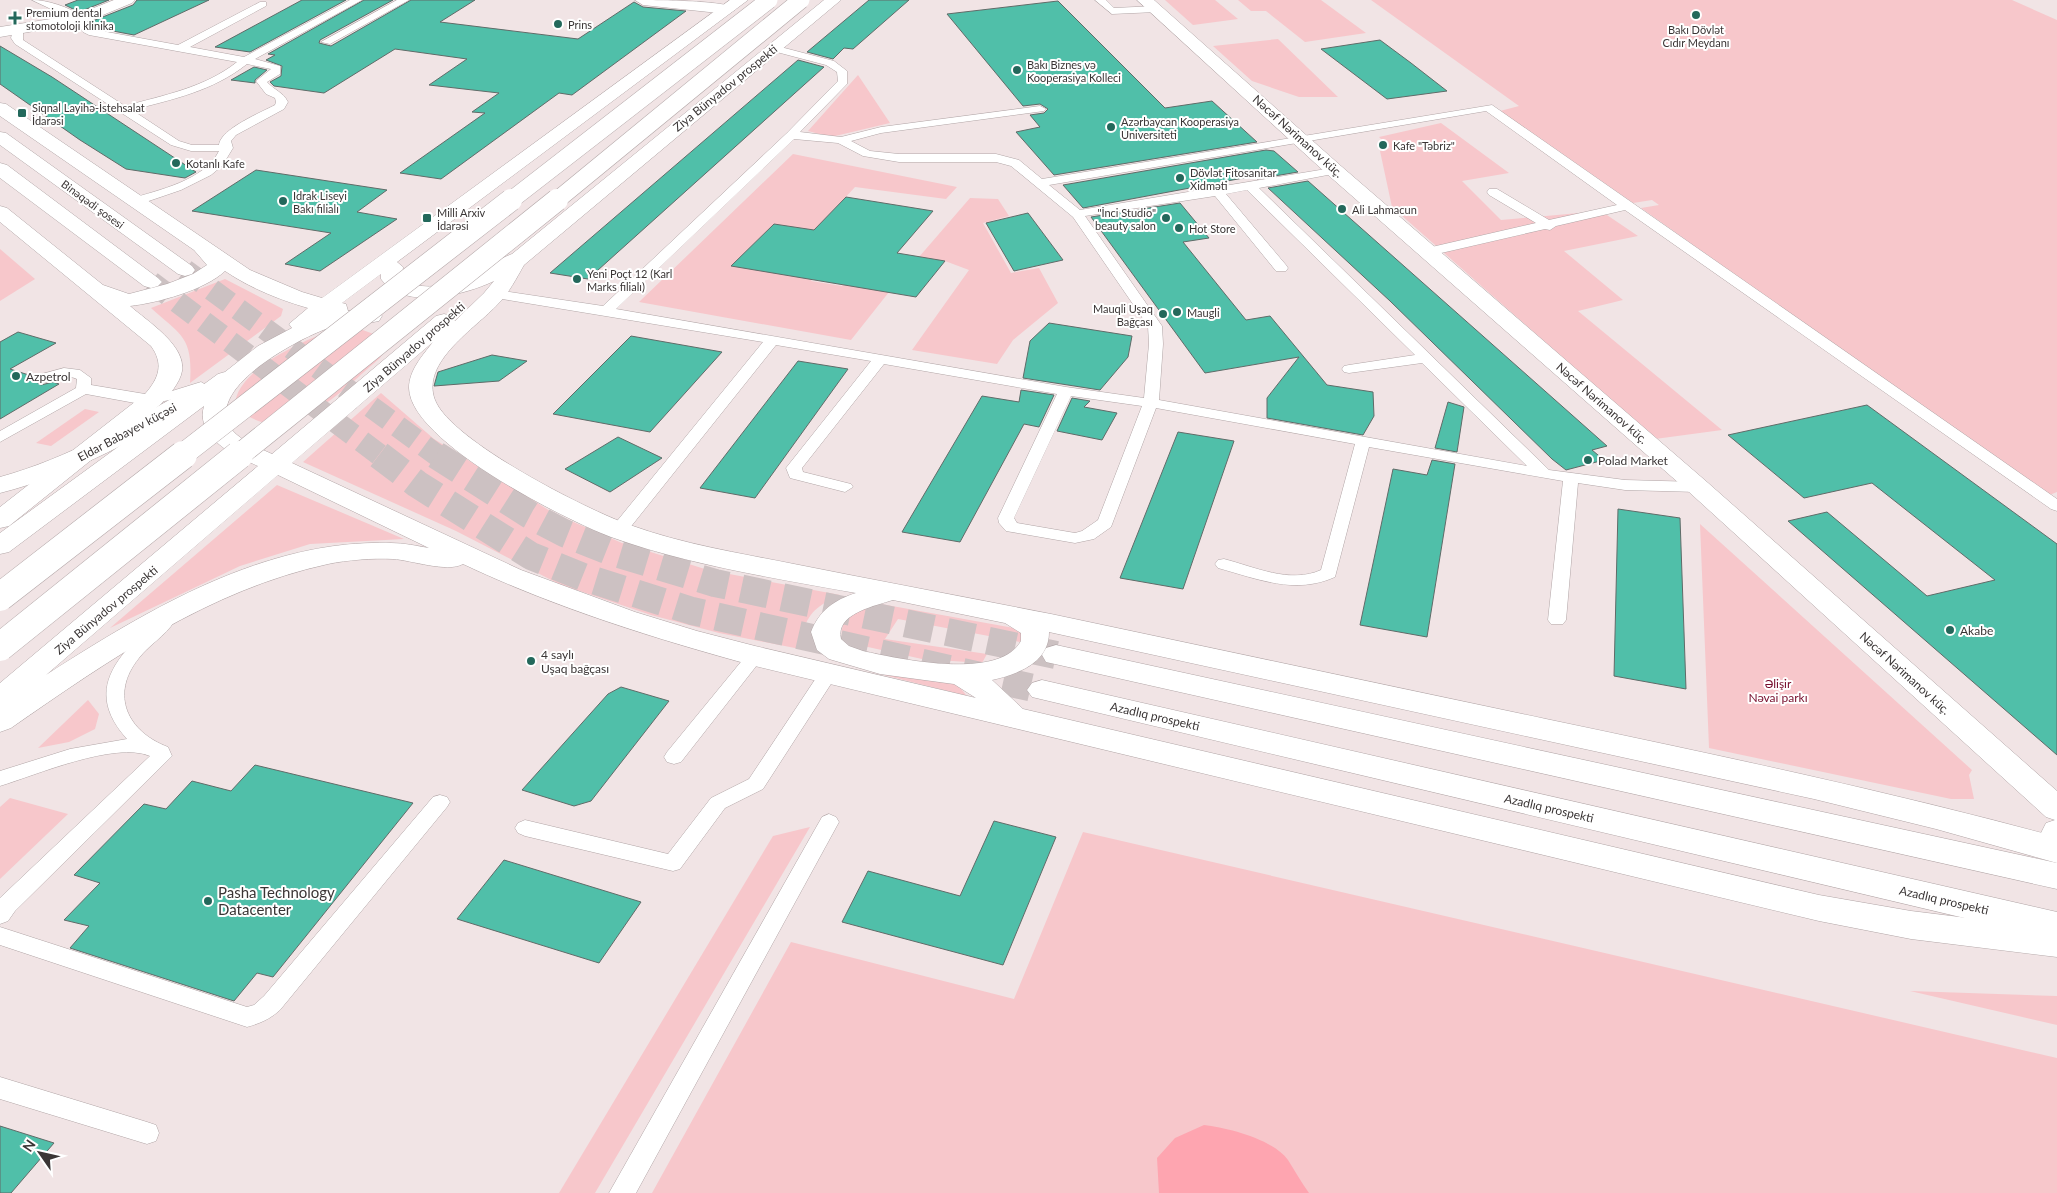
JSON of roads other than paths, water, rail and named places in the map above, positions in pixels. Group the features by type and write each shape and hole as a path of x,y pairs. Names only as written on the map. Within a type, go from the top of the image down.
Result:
{"main road":[{"path":"0,30 80,19 127,0"},
{"path":"643,0 734,4"},
{"path":"0,597 768,0"},
{"name":"Ziya Bünyadov prospekti","path":"0,648 576,185 801,0"},
{"name":"Ziya Bünyadov prospekti","path":"0,699 518,259 833,0"},
{"path":"0,546 734,4"},
{"name":"Nəcəf Nərimanov küç.","path":"1151,5 1303,140 1334,170 2051,797"},
{"path":"0,108 134,202 261,284 324,306 400,325 405,338 394,358 374,382"},
{"name":"Binəqədi şosesi","path":"0,137 185,270"},
{"path":"0,169 151,282"},
{"path":"0,212 159,341 170,354 172,365 169,376 153,399 0,520"},
{"path":"423,232 393,267 391,279 396,285 414,290 450,291 490,276 518,259"},
{"path":"93,286 128,300 146,297 213,271 217,264 204,248"},
{"path":"518,259 496,294 435,352 424,370 421,383 424,402 432,414 454,435 492,464 560,503 619,530 711,556 1013,615 1825,790 1965,823 2055,851"},
{"path":"370,316 353,316 317,325 246,364 218,396 214,409 214,420 219,429 231,442 512,576"},
{"name":"Eldar Babayev küçəsi","path":"0,485 75,460 131,432 246,364"},
{"path":"214,420 242,435 271,442 296,437 338,413"},
{"path":"0,721 137,631 180,608 238,582 286,565 362,552 391,550 434,554 512,576 690,640 755,656 840,666 959,675 993,671 1018,660 1030,650 1037,637 1035,629 1013,615"},
{"path":"840,666 835,652 827,644 824,634 828,623 848,607 891,592"},
{"path":"1056,655 2055,851"},
{"path":"840,666 1014,716 1819,908 1911,925 2057,942"},
{"path":"959,675 988,692 1014,716"},
{"name":"Azadlıq prospekti","path":"1042,690 2057,926"}],"lane":[{"path":"37,0 80,19 87,30 93,33 246,60 276,68 276,72 261,81 270,92 279,96 282,102 276,110 232,133 225,140 227,148 222,161 203,175 186,184 134,202"},
{"path":"51,6 66,0"},
{"path":"125,109 199,88 226,76 246,60 357,0"},
{"path":"326,42 404,0"},
{"path":"1100,0 1112,11 1151,5"},
{"path":"179,49 263,4"},
{"path":"18,28 16,38 19,42 175,143 191,148 227,148"},
{"path":"606,311 791,136 843,82 842,71 830,63 773,48"},
{"path":"1039,183 1303,140 1368,126 1488,107 2057,506"},
{"path":"791,136 841,140 881,130 1040,109"},
{"path":"841,140 867,154 899,158 986,158 1007,160 1015,163 1077,214 1155,326 1156,344 1151,404 1105,523 1088,535 1075,538 1012,527 1007,523 1006,518 1066,391"},
{"path":"1077,214 1218,192 1334,170"},
{"path":"1250,186 1544,474"},
{"path":"1218,192 1281,268"},
{"path":"1493,192 1550,226"},
{"path":"1428,252 1550,226 1627,206"},
{"path":"496,294 1151,404 1544,474 1625,485 1698,487"},
{"path":"619,530 772,340"},
{"path":"845,487 796,475 794,468 880,358"},
{"path":"1349,369 1426,358"},
{"path":"0,437 83,390 90,389 128,397 153,399 188,392 246,364"},
{"path":"42,379 54,374 76,372 84,378 83,390"},
{"path":"1224,564 1295,582 1321,578 1329,572 1363,442"},
{"path":"1557,620 1571,478"},
{"path":"144,746 123,721 113,696 121,668 139,647 180,608"},
{"path":"674,757 755,656"},
{"path":"525,828 674,864 718,803 756,784 840,666"},
{"path":"0,780 30,768 89,752 144,746 161,752 162,756 7,905 0,915"},
{"path":"0,936 246,1017 261,1014 440,802"},
{"path":"622,1193 829,822"},
{"path":"0,1088 147,1133"}],"tunnel":[{"path":"185,270 438,456"},
{"path":"151,282 381,456"},
{"path":"379,455 417,484 531,556 583,577 692,611 1042,690"},
{"path":"436,455 530,515 564,533 609,551 715,583 1056,655"}],"place":[{"name":"Bakı Dövlət Cıdır Meydanı","path":"1696,15"},
{"name":"Premium dental stomotoloji klinika","path":"15,18"},
{"name":"Prins","path":"558,24"},
{"name":"Bakı Biznes və Kooperasiya Kolleci","path":"1017,70"},
{"name":"Siqnal Layihə-İstehsalat İdarəsi","path":"22,113"},
{"name":"Azərbaycan Kooperasiya Universiteti","path":"1111,127"},
{"name":"Kafe \"Təbriz\"","path":"1383,145"},
{"name":"Kotanlı Kafe","path":"176,163"},
{"name":"Dövlət Fitosanitar Xidməti","path":"1180,178"},
{"name":"Idrak Liseyi Bakı filialı","path":"283,201"},
{"name":"Ali Lahmacun","path":"1342,209"},
{"name":"Milli Arxiv İdarəsi","path":"427,218"},
{"name":"\"İnci Studio\" beauty salon","path":"1166,218"},
{"name":"Hot Store","path":"1179,228"},
{"name":"Yeni Poçt 12 (Karl Marks filialı)","path":"577,279"},
{"name":"Maugli","path":"1177,312"},
{"name":"Mauqli Uşaq Bağçası","path":"1163,314"},
{"name":"Azpetrol","path":"16,376"},
{"name":"Polad Market","path":"1588,460"},
{"name":"Akabe","path":"1950,630"},
{"name":"4 saylı Uşaq bağçası","path":"531,661"},
{"name":"Pasha Technology Datacenter","path":"208,901"}],"park label":[{"name":"Əlişir Nəvai parkı","path":"1778,690"}]}
